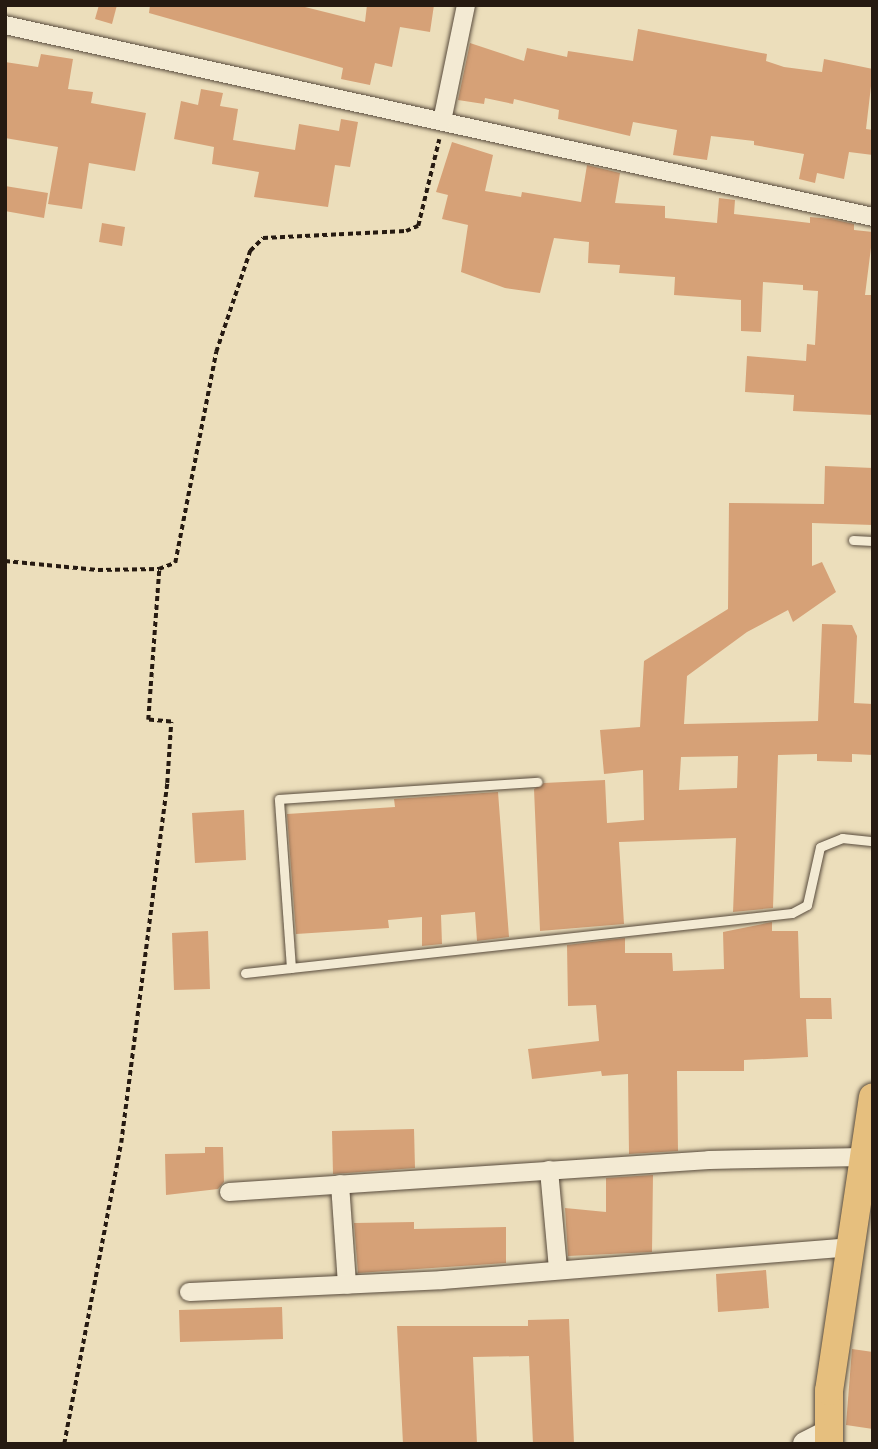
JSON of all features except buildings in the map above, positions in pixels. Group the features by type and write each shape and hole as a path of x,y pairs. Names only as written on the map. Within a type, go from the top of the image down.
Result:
{"main road":[{"path":"820,1440 873,1097"}],"street":[{"path":"442,121 466,5"},
{"path":"5,25 873,218"},
{"path":"229,1192 549,1170 826,1155 863,1157"},
{"path":"549,1170 558,1269"},
{"path":"340,1184 347,1285"},
{"path":"189,1292 347,1285 850,1247"}],"lane":[{"path":"853,540 873,541"},
{"path":"291,968 277,816 279,799 537,782"},
{"path":"245,973 793,913 807,905 820,847 842,838 873,841"}],"path":[{"path":"5,561 98,570 159,569 179,557 216,352 250,251 263,239 407,231 418,226 442,121"},
{"path":"64,1444 121,1143 167,783 171,722 148,720 159,569"}]}
